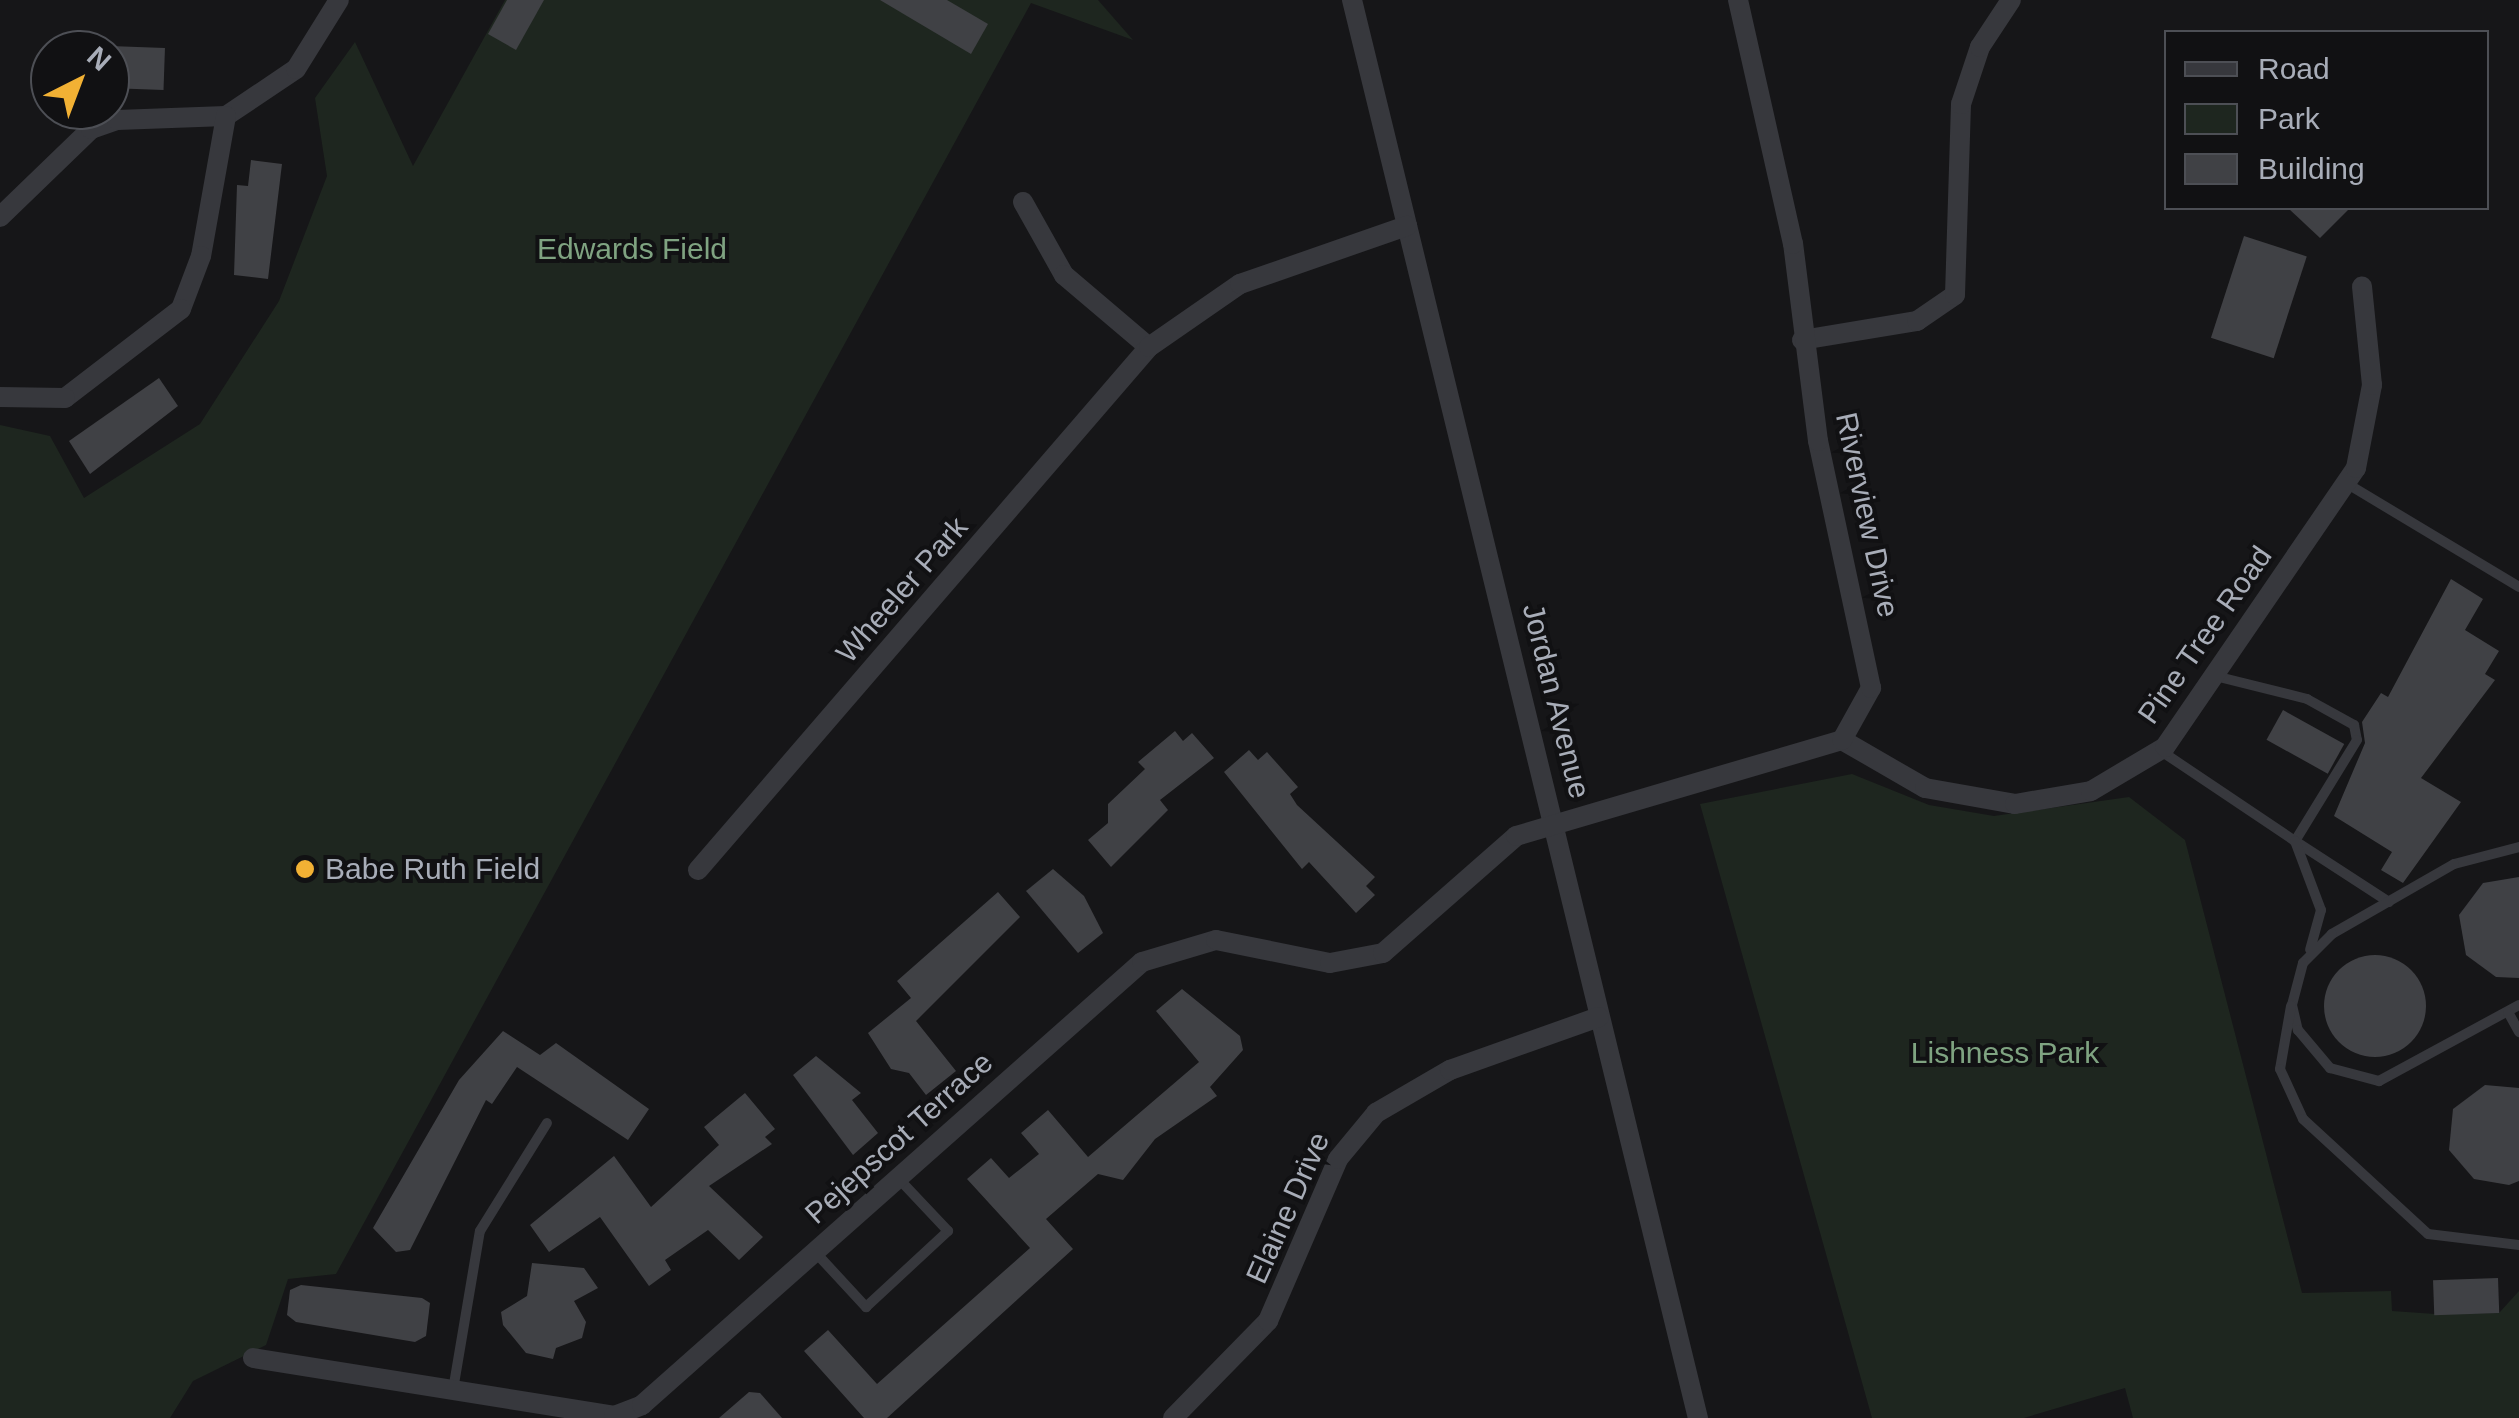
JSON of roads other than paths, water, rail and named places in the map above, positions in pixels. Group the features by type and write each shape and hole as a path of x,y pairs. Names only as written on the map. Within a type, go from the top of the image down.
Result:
{"street":[{"path":"0,217 91,129 117,120 226,116 296,69 338,0"},
{"name":"Jordan Avenue","path":"1352,0 1698,1418"},
{"name":"Riverview Drive","path":"1738,0 1793,244 1802,340 1871,688 1842,740"},
{"path":"1802,340 1917,321 1955,295 1961,104 1980,48 2011,0"},
{"path":"0,397 65,398 181,309 201,256 226,116"},
{"path":"1023,202 1064,275 1149,347"},
{"name":"Wheeler Park","path":"698,870 1149,347 1240,284 1407,226"},
{"name":"Pine Tree Road","path":"1842,740 1925,788 2015,804 2091,791 2160,750 2219,678 2346,483 2370,418 2362,287"},
{"path":"1554,820 1842,740"},
{"name":"Pejepscot Terrace","path":"253,1358 453,1390 628,1410 668,1388 1142,962 1216,940 1330,962 1383,952 1516,836 1554,820"},
{"name":"Elaine Drive","path":"1173,1418 1268,1321 1338,1159 1376,1113 1450,1070 1599,1017"}],"lane":[{"path":"2346,483 2519,587"},
{"path":"2219,678 2306,698 2354,725 2356,740 2295,841"},
{"path":"2160,750 2389,902"},
{"path":"2295,841 2321,910 2292,1005 2280,1069 2303,1119 2428,1234 2519,1245"},
{"path":"2303,963 2389,902 2480,852 2519,847"},
{"path":"2292,1005 2298,1030 2330,1068 2378,1081 2519,1006"},
{"path":"2508,1012 2519,1032"},
{"path":"453,1390 480,1231 546,1123"},
{"path":"816,1253 866,1306 948,1231 899,1179"}],"place":[{"name":"Babe Ruth Field","path":"305,869"}],"park label":[{"name":"Edwards Field","path":"632,249"},
{"name":"Lishness Park","path":"2005,1053"}]}
